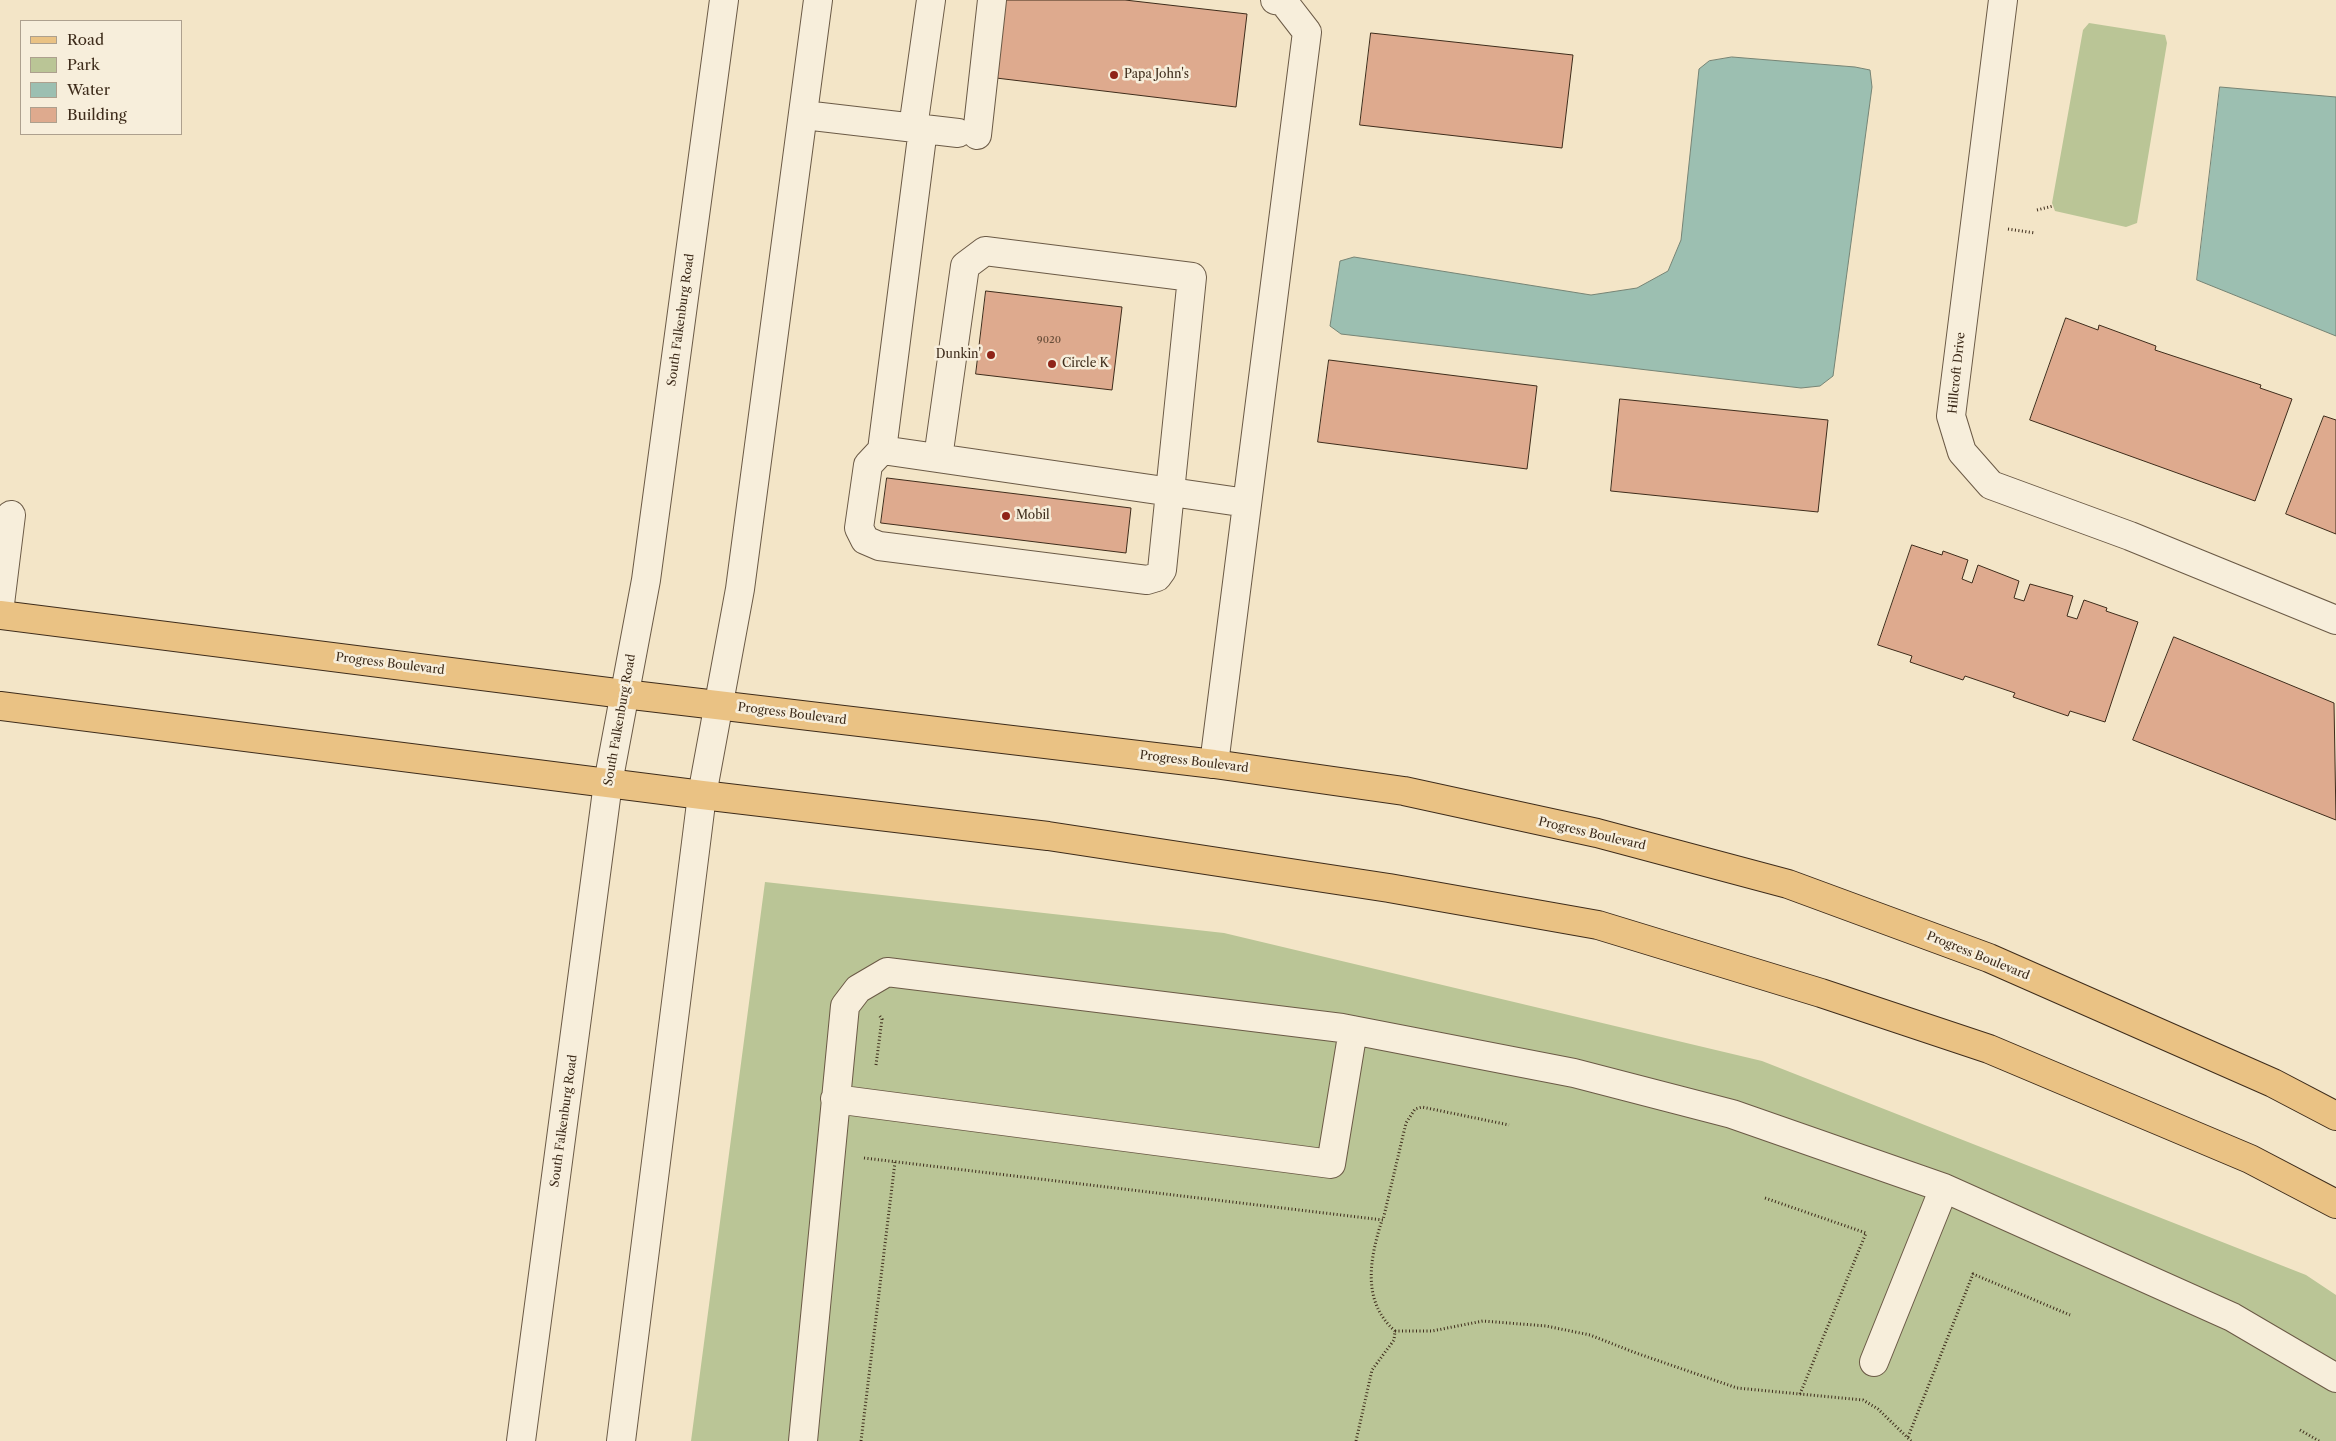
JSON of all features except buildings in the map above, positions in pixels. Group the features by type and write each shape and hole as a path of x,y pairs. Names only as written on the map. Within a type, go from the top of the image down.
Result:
{"main road":[{"name":"Progress Boulevard","path":"0,614 624,694 1214,764 1404,791 1597,833 1788,884 1989,958 2273,1083 2336,1116"},
{"path":"0,706 702,795 1048,836 1389,888 1598,925 1822,993 1989,1049 2250,1159 2336,1204"}],"street":[{"name":"South Falkenburg Road","path":"521,1441 608,783 646,580 724,0"},
{"path":"621,1441 702,795 740,590 818,0"},
{"path":"931,0 882,450 868,465 859,528 864,540 879,546 1147,580 1157,577 1162,570 1171,493 1192,277 984,251 965,266 938,458"},
{"path":"804,114 968,134 992,0"},
{"path":"1214,764 1307,32 1283,1 1275,0"},
{"name":"Hillcroft Drive","path":"2003,0 1951,416 1962,452 1991,484 2130,536 2336,620"},
{"path":"882,450 1247,503"},
{"path":"0,604 11,515"},
{"path":"803,1441 845,1006 858,989 888,972 1353,1030 1574,1073 1732,1114 1944,1188 2232,1317 2336,1378"},
{"path":"835,1099 1331,1164 1353,1030"},
{"path":"1874,1362 1944,1188"}],"path":[{"path":"2038,210 2053,206"},
{"path":"2000,228 2035,233"},
{"path":"861,1441 894,1162"},
{"path":"1765,1198 1866,1233 1800,1394"},
{"path":"1382,1220 1373,1249 1370,1269 1371,1286 1385,1322 1395,1331 1432,1331 1484,1321 1546,1326 1590,1335 1737,1388 1863,1400 1878,1409 1911,1441"},
{"path":"1908,1437 1973,1274 2070,1315"},
{"path":"1356,1441 1372,1370 1394,1340 1395,1331"},
{"path":"2300,1430 2319,1441"}],"green space":[{"path":"2089,23 2165,35 2167,43 2137,223 2126,227 2055,211 2052,203 2083,30"},
{"path":"765,882 1224,933 1762,1061 2306,1275 2336,1295 2336,1441 691,1441"}],"water":[{"path":"1732,57 1855,67 1870,70 1872,87 1833,376 1820,386 1801,388 1341,334 1330,326 1340,261 1354,257 1591,295 1637,288 1668,271 1681,240 1699,69 1709,61"},
{"path":"2220,87 2336,97 2336,336 2197,280"}],"place":[{"name":"Papa John's","path":"1114,75"},
{"name":"Dunkin'","path":"991,355"},
{"name":"Circle K","path":"1052,364"},
{"name":"Mobil","path":"1006,516"}]}
